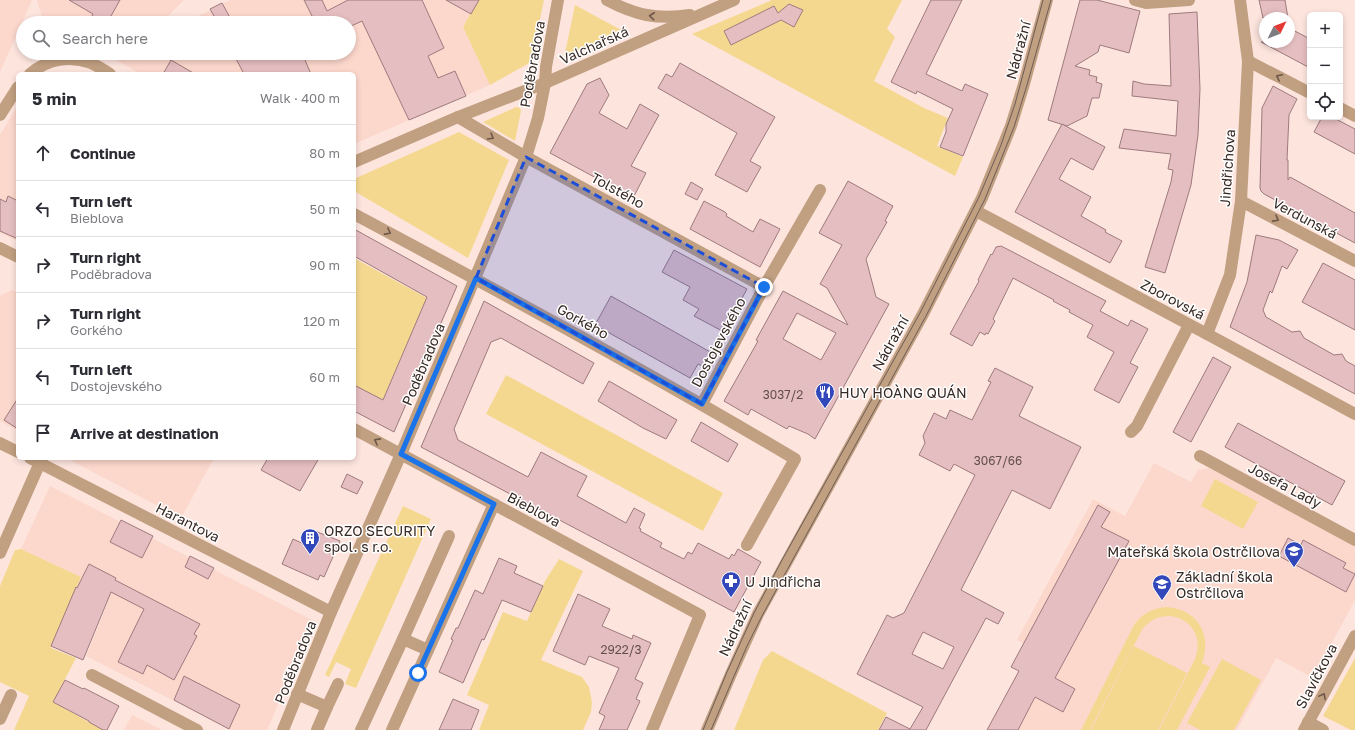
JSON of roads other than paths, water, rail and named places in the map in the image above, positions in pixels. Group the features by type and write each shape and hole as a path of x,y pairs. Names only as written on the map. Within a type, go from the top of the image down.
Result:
{"street":[{"name":"Poděbradova","path":"283,730 331,612 401,454 526,157 538,118 558,0"},
{"path":"607,0 625,9 651,16 674,17 705,12"},
{"name":"Valchařská","path":"356,161 458,117 545,83 734,0"},
{"name":"Nádražní","path":"707,730 758,614 926,308 989,184 1011,126 1047,0"},
{"path":"1135,0 1146,3 1189,0"},
{"name":"Jindřichova","path":"1207,334 1230,275 1241,201 1248,61 1240,0"},
{"path":"33,72 42,65 52,61 61,60 76,60 92,63 107,72"},
{"path":"1248,61 1307,91"},
{"path":"0,115 16,90"},
{"path":"1343,110 1355,116"},
{"name":"Tolstého","path":"458,117 526,157 764,287"},
{"name":"Dostojevského","path":"702,404 764,287 820,190"},
{"name":"Verdunská","path":"1241,201 1355,261"},
{"name":"Zborovská","path":"976,211 1355,414"},
{"name":"Gorkého","path":"356,215 476,278 702,404 795,459 746,545"},
{"path":"0,248 16,256"},
{"path":"1131,432 1137,426 1189,324"},
{"name":"Bieblova","path":"356,430 700,615 652,730"},
{"path":"0,443 16,451"},
{"name":"Josefa Lady","path":"1200,456 1355,540"},
{"path":"0,553 37,460"},
{"name":"Harantova","path":"37,460 331,612"},
{"path":"392,730 494,504"},
{"path":"361,730 449,536"},
{"name":"Slavíčkova","path":"1306,726 1355,636"},
{"path":"402,639 428,650"},
{"path":"92,675 197,730"},
{"path":"317,730 338,684"},
{"path":"297,694 327,707"},
{"path":"0,719 11,695"},
{"path":"1306,726 1323,730"}],"tram line":[{"path":"703,730 754,613 920,313 979,197 1001,145 1015,104 1043,0"},
{"path":"711,730 747,646 762,616 926,316 985,199 1014,127 1051,0"}],"place":[{"name":"HUY HOÀNG QUÁN","path":"825,409"},
{"name":"ORZO SECURITY spol. s r.o.","path":"310,555"},
{"name":"Mateřská škola Ostrčilova","path":"1294,568"},
{"name":"U Jindřicha","path":"731,598"},
{"name":"Základní škola Ostrčilova","path":"1162,601"}]}
